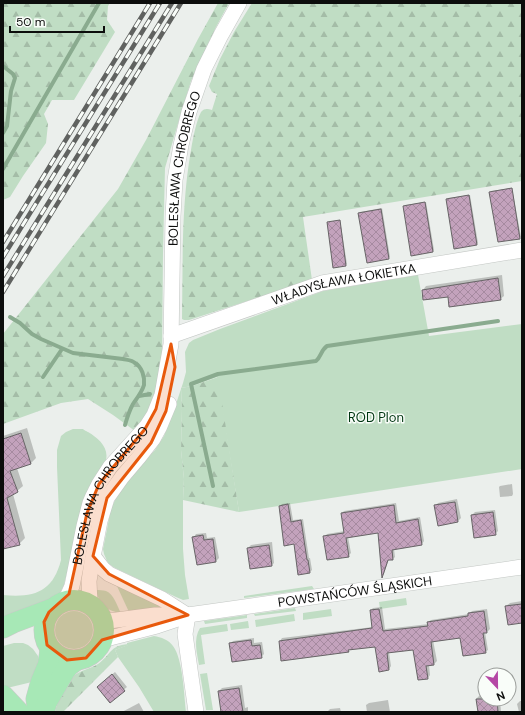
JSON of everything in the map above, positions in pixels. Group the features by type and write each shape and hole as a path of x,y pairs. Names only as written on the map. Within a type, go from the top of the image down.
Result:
{"main road":[{"path":"3,628 71,600 79,600 90,604 97,611 102,620 104,632 98,648 91,656 82,660 72,661 58,656 47,643 31,633 3,637"},
{"path":"38,712 36,699 48,664 47,643 43,628 44,622 49,612 58,605"},
{"path":"44,712 47,702 64,671 77,660"},
{"path":"3,695 19,712"}],"street":[{"name":"BOLESŁAWA CHROBREGO","path":"58,605 68,595 72,586 84,526 93,496 110,467 151,421 162,395 171,340 173,216 175,180 181,145 189,112 204,69 239,3"},
{"name":"WŁADYSŁAWA ŁOKIETKA","path":"171,340 322,283 522,250"},
{"name":"BOLESŁAWA CHROBREGO","path":"90,604 89,581 93,556 100,521 107,498 122,477 150,445 157,433 172,392 175,367 171,340"},
{"path":"93,556 109,574 162,599 188,615 185,634 196,712"},
{"name":"POWSTAŃCÓW ŚLĄSKICH","path":"102,620 109,621 155,615 188,615 522,567"},
{"name":"POWSTAŃCÓW ŚLĄSKICH","path":"102,640 157,626 188,615"}],"highlighted area":[{"path":"171,344 175,367 166,411 151,443 107,498 93,556 109,574 188,615 102,640 86,658 67,660 47,645 44,622 49,612 69,594 87,513 99,484 145,429 156,409"}],"green space":[{"path":"3,3 110,3 108,6 107,20 115,32 74,100 52,100 44,114 48,124 46,143 10,197 3,200"},
{"path":"218,3 229,3 191,81 165,168 162,368 148,415 135,431 88,399 61,403 3,424 3,334 118,189 146,140"},
{"path":"252,3 522,3 522,181 303,217 312,280 189,320 184,320 182,319 184,213 188,171 194,135 201,112 206,109 212,110 217,94 212,92 209,86 220,59 234,32"},
{"name":"ROD Plon","path":"418,275 429,336 522,324 522,469 239,512 217,377 192,386 181,388 186,372 185,352 189,343 193,340 323,291"},
{"path":"218,377 239,512 183,500 184,479 181,450 181,388 192,386"},
{"path":"181,389 181,450 184,479 183,549 189,599 183,600 115,568 107,561 103,549 111,508 121,489 155,450 164,436"},
{"path":"73,429 83,429 102,443 106,451 106,460 89,487 85,498 64,585 60,593 47,602 3,619 3,595 24,595 41,591 53,579 57,571 61,560 57,450 61,436"},
{"path":"116,584 159,605 159,607 129,612"},
{"path":"312,586 314,589 244,598 244,596"},
{"path":"96,590 104,590 109,593 113,597 121,613 107,609 101,603"},
{"path":"406,598 407,605 380,609 379,602"},
{"path":"295,608 296,611 255,616 254,614"},
{"path":"331,609 332,616 303,620 303,613"},
{"path":"70,611 78,611 85,614 90,619 93,630 90,641 85,646 78,649 70,649 63,646 58,641 55,634 55,626 58,619 63,614"},
{"path":"294,614 295,621 256,627 255,620"},
{"path":"247,615 247,618 205,624 204,621"},
{"path":"248,621 249,628 231,630 230,624"},
{"path":"227,624 228,631 201,635 205,664 199,665 196,641 200,628"},
{"path":"154,636 169,642 173,646 179,659 186,712 154,712 115,650 128,645 127,643"},
{"path":"14,643 23,643 28,645 38,656 39,661 32,682 7,688 3,686 3,646"},
{"path":"129,645 115,650 118,657 63,712 55,712 64,690 75,675 98,664 117,647"},
{"path":"207,673 213,710 206,710 200,674"}],"building":[{"path":"512,188 520,239 498,242 489,192"},
{"path":"469,195 477,245 454,249 446,199"},
{"path":"425,202 433,252 411,256 403,206"},
{"path":"381,209 389,259 367,263 358,213"},
{"path":"340,220 346,266 333,268 327,222"},
{"path":"498,278 501,300 449,307 448,297 423,300 422,290"},
{"path":"21,433 31,464 10,471 18,492 7,498 20,545 3,549 3,439"},
{"path":"455,502 458,522 438,526 434,505"},
{"path":"288,504 291,522 301,520 310,573 298,575 294,544 284,546 279,506"},
{"path":"394,505 396,523 418,519 422,545 392,550 393,560 388,560 382,578 378,533 346,538 349,557 327,560 323,536 344,533 341,513"},
{"path":"493,512 496,535 474,538 471,515"},
{"path":"203,535 204,540 213,539 216,562 197,565 192,537"},
{"path":"269,545 272,566 250,569 247,548"},
{"path":"522,604 522,623 508,625 505,606"},
{"path":"379,609 383,631 428,626 427,622 468,616 468,613 484,611 487,633 483,633 486,653 463,656 460,638 431,642 434,665 426,666 428,679 418,680 413,650 387,653 389,670 379,672 375,647 281,661 279,641 372,628 370,610"},
{"path":"251,640 252,646 260,645 262,658 232,662 229,643"},
{"path":"112,674 125,691 110,703 97,687"},
{"path":"239,688 243,712 221,712 218,691"},
{"path":"477,707 498,707 498,712 478,712"}],"waterway":[{"path":"3,169 99,3"},
{"path":"3,66 13,74 15,78 11,91 7,126 3,133"},
{"path":"10,317 20,323 32,334 73,353 123,359 132,361 140,367 144,379 144,385 141,393 128,414 125,425"},
{"path":"213,486 191,384 218,374 316,361 323,349 327,346 498,321"},
{"path":"43,377 62,349"},
{"path":"139,396 150,394"}],"railway":[{"path":"3,242 150,3"},
{"path":"3,257 160,3"},
{"path":"3,276 172,3"},
{"path":"3,292 181,3"}]}
